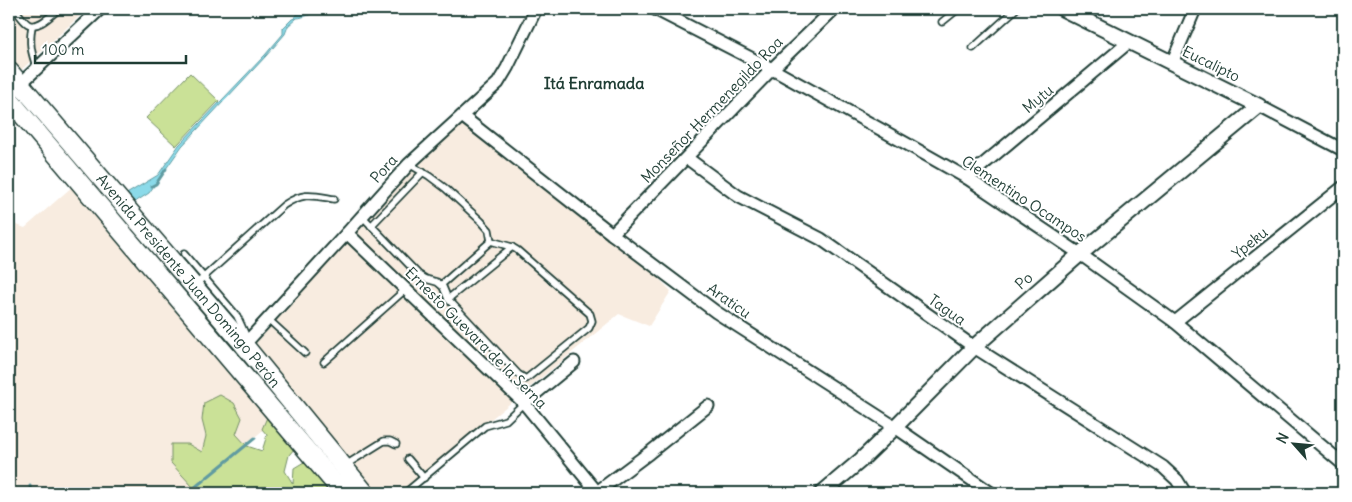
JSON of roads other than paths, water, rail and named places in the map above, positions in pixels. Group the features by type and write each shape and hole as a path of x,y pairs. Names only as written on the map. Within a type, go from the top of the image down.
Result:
{"main road":[{"name":"Avenida Presidente Juan Domingo Perón","path":"13,83 198,281 242,340 365,493"},
{"name":"Avenida Presidente Juan Domingo Perón","path":"9,99 343,493"},
{"path":"220,348 242,340"}],"street":[{"path":"13,83 37,68 100,9"},
{"name":"Pora","path":"242,340 268,319 409,164 498,83 536,9"},
{"name":"Clementino Ocampos","path":"655,9 772,69 967,178 1080,254 1175,322 1343,464"},
{"name":"Monseñor Hermenegildo Roa","path":"612,234 772,69 834,9"},
{"name":"Eucalipto","path":"1062,9 1259,106 1343,150"},
{"path":"1172,63 1194,9"},
{"name":"Mytu","path":"967,178 1128,42"},
{"name":"Po","path":"822,493 861,460 974,347 1080,254 1259,106"},
{"name":"Araticu","path":"462,116 612,234 716,312 895,427 991,493"},
{"name":"Tagua","path":"687,158 738,196 820,239 974,347 1162,467 1177,480 1185,493"},
{"name":"Ypeku","path":"1175,322 1343,187"},
{"name":"Ernesto Guevara de la Serna","path":"347,233 524,403 597,493"},
{"path":"524,403 574,362"},
{"path":"597,493 708,406"}],"lane":[{"path":"15,9 27,24 32,26 39,24 59,9"},
{"path":"942,22 958,9"},
{"path":"973,48 1016,9"},
{"path":"32,26 30,40 37,68"},
{"path":"409,164 445,188 481,221 489,230 491,241"},
{"path":"371,226 423,172"},
{"path":"184,254 198,281 284,205 297,197 312,194 334,199"},
{"path":"362,216 418,274 441,285 448,299 518,374 526,379 589,328 592,321 590,314 512,246 500,242 491,241 441,285"},
{"path":"448,299 512,246"},
{"path":"324,362 406,289"},
{"path":"268,319 305,352"},
{"path":"405,493 486,426 506,420 524,403"},
{"path":"343,467 384,441 396,444"},
{"path":"408,458 424,478"}],"water":[{"path":"304,9 322,9 297,18 288,26 285,34 266,56 182,146 149,193 132,204 125,195 158,175 179,145 265,55 283,34 283,28"}],"waterway":[{"path":"152,186 156,184 166,169"},
{"path":"188,493 255,438"},
{"path":"30,486 31,493"}],"district":[{"name":"Itá Enramada","path":"594,83"}]}
